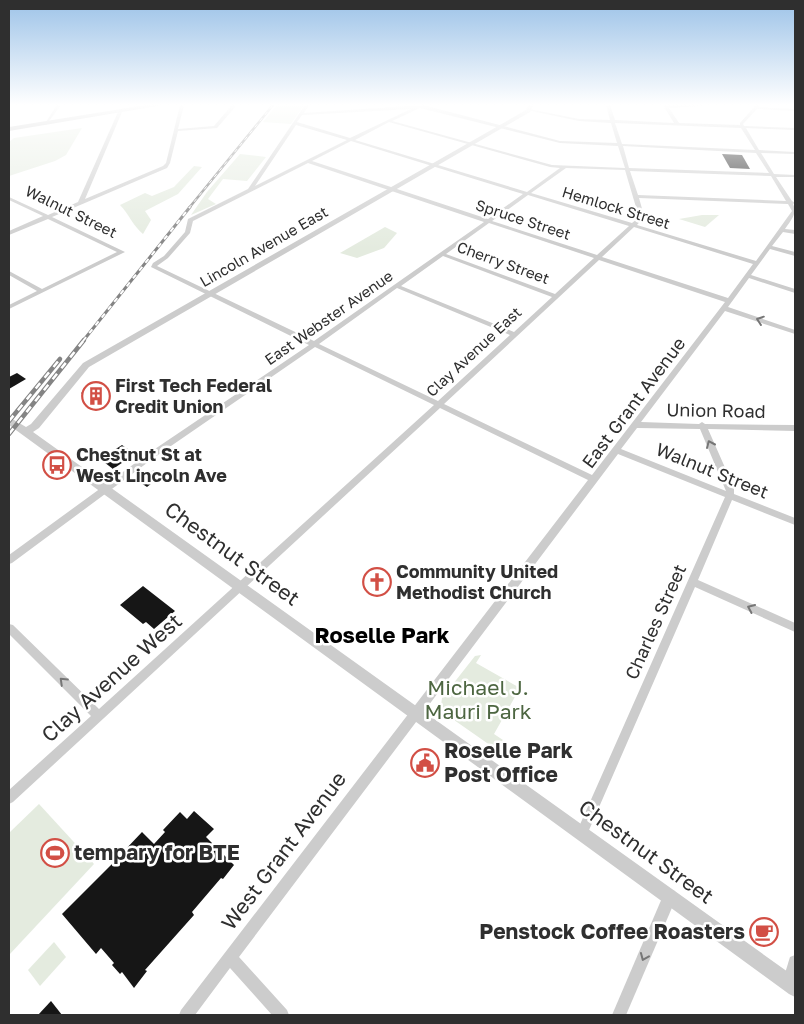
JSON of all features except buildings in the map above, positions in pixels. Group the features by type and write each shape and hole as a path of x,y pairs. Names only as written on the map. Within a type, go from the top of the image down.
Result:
{"street":[{"path":"80,204 102,153"},
{"path":"9,233 165,167 171,153"},
{"path":"249,191 275,153"},
{"path":"327,153 190,220 188,232 166,257 155,264 154,267 594,479"},
{"name":"Hemlock Street","path":"388,153 757,263"},
{"name":"Lincoln Avenue East","path":"26,432 35,426 86,365 456,153"},
{"path":"503,153 552,166 795,176"},
{"path":"623,153 641,216 632,226"},
{"path":"759,153 793,203"},
{"name":"Spruce Street","path":"308,162 730,301"},
{"name":"East Webster Avenue","path":"9,560 152,455 315,344 566,166"},
{"path":"636,196 793,203"},
{"name":"Walnut Street","path":"9,198 122,252 42,291"},
{"name":"East Grant Avenue","path":"416,713 730,301 795,211 793,203"},
{"name":"Clay Avenue East","path":"242,587 632,226"},
{"path":"781,230 795,232"},
{"path":"769,247 795,254"},
{"name":"Cherry Street","path":"442,254 555,296"},
{"path":"9,273 42,291"},
{"path":"748,276 795,291"},
{"path":"397,286 514,334"},
{"path":"9,307 42,291"},
{"path":"724,308 795,332"},
{"name":"Chestnut Street","path":"9,420 792,985"},
{"name":"Union Road","path":"635,425 795,428"},
{"path":"702,425 730,488 730,496"},
{"name":"Walnut Street","path":"616,450 795,522"},
{"name":"Charles Street","path":"582,832 694,582 730,496"},
{"path":"694,582 795,628"},
{"name":"Clay Avenue West","path":"9,798 98,715 242,587"},
{"path":"9,628 98,715"},
{"name":"West Grant Avenue","path":"186,1015 416,713"},
{"path":"619,1015 670,896"},
{"path":"230,958 282,1015"},
{"path":"792,985 795,962"}],"green space":[{"path":"9,153 67,153 55,161 9,176"},
{"path":"240,154 266,157 247,181 223,179 208,199 216,204 191,215 207,192"},
{"path":"194,166 202,167 178,194 145,211 151,220 143,234 120,205 145,193 152,196 174,187"},
{"path":"702,215 719,215 705,227 679,219"},
{"path":"385,227 397,233 384,248 357,258 340,253"},
{"name":"Michael J. Mauri Park","path":"481,655 476,663 520,688 494,734 503,740 497,750 444,713 441,705 442,698 475,656"},
{"path":"39,804 94,864 9,955 9,833"},
{"path":"54,942 66,957 40,986 28,970"}],"railway":[{"path":"189,208 234,153"},
{"path":"83,341 190,207"},
{"path":"9,434 84,340"},
{"path":"9,421 60,359"}],"place":[{"name":"First Tech Federal Credit Union","path":"96,396"},
{"name":"Chestnut St at West Lincoln Ave","path":"57,465"},
{"name":"Community United Methodist Church","path":"377,582"},
{"name":"Roselle Park Post Office","path":"425,763"},
{"name":"tempary for BTE","path":"55,853"},
{"name":"Penstock Coffee Roasters","path":"764,932"}],"district":[{"name":"Roselle Park","path":"382,635"}]}
